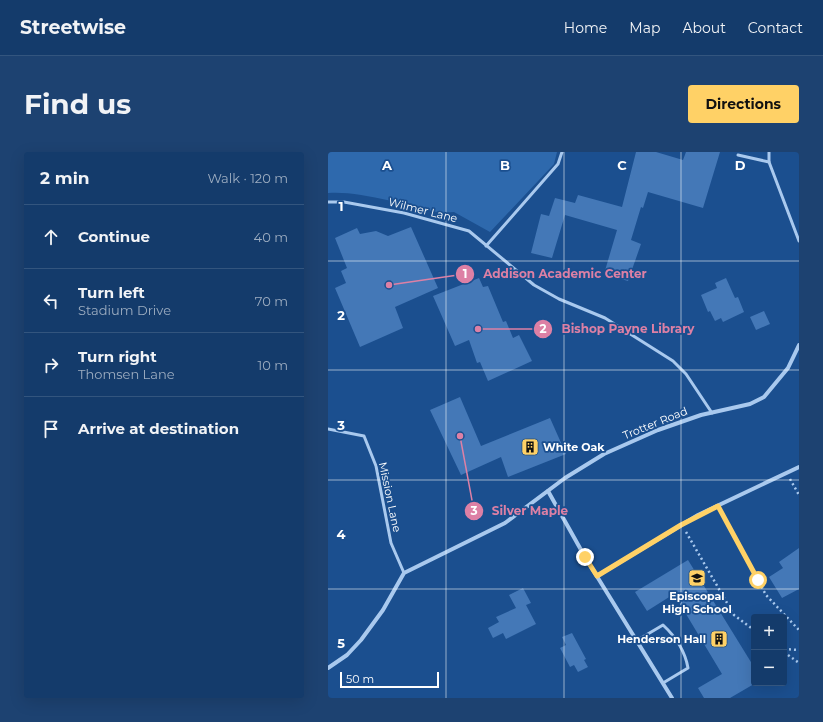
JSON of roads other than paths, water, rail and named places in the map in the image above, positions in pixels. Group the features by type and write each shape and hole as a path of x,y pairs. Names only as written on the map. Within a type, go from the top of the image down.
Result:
{"street":[{"name":"Trotter Road","path":"404,573 505,523 548,491 604,454 658,430 712,413 750,404 764,397 788,368 799,345"},
{"path":"597,576 681,525 799,467"},
{"path":"548,491 597,576 672,698"},
{"path":"328,668 346,656 361,640 383,610 404,573"}],"lane":[{"path":"486,246 558,164 562,152"},
{"path":"769,152 769,162 799,241"},
{"path":"738,155 769,162"},
{"name":"Wilmer Lane","path":"328,202 344,202 432,219 469,231 534,284 559,299 605,318 673,361 686,374 712,413"},
{"name":"Mission Lane","path":"328,429 364,436 376,466 391,543 404,573"},
{"path":"636,641 663,625 672,634 686,656 688,668 663,683"}],"place":[{"name":"Addison Academic Center","path":"389,285"},
{"name":"Bishop Payne Library","path":"478,329"},
{"name":"Silver Maple","path":"460,436"},
{"name":"White Oak","path":"530,447"},
{"name":"Episcopal High School","path":"697,578"},
{"name":"Henderson Hall","path":"719,639"}]}
